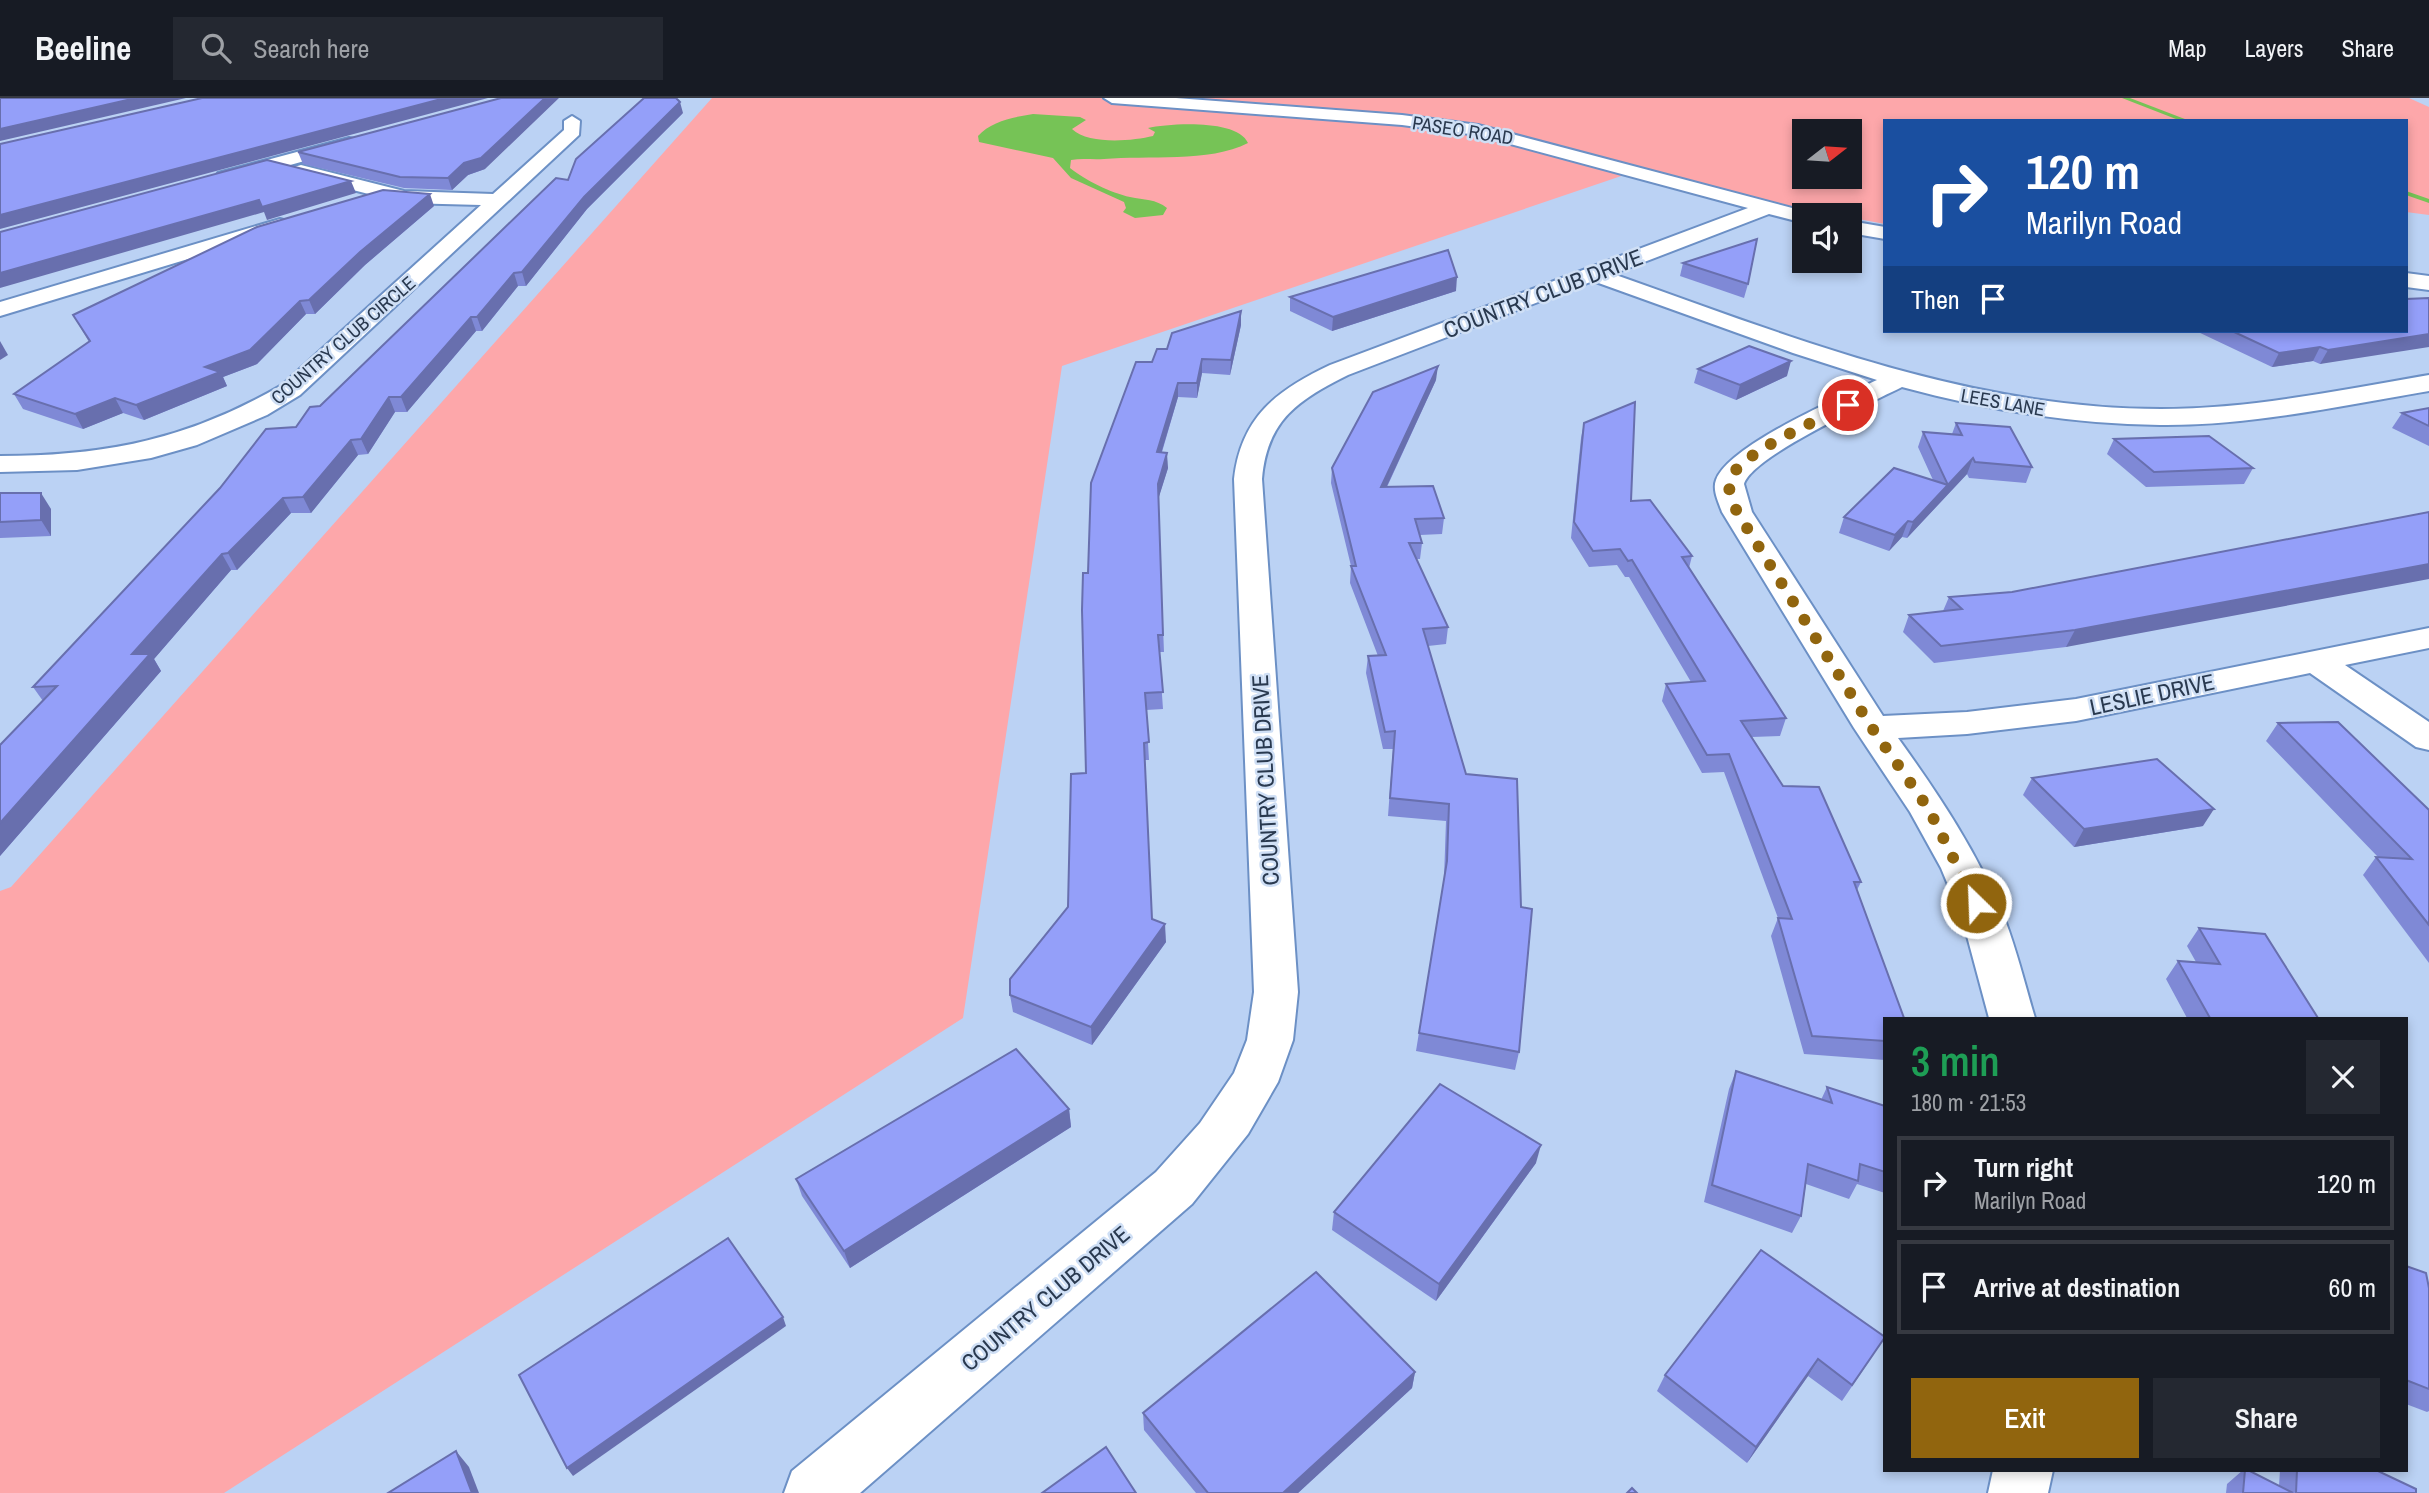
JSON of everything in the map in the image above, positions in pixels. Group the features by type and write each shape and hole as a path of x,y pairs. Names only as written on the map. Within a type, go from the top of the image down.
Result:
{"street":[{"name":"PASEO ROAD","path":"1112,98 1470,128 1531,142 1792,214"},
{"name":"COUNTRY CLUB CIRCLE","path":"0,464 71,464 148,452 187,442 243,419 291,390 573,131 572,121"},
{"path":"208,181 363,140"},
{"path":"273,164 383,194 435,200 499,200"},
{"path":"344,206 383,194"},
{"name":"COUNTRY CLUB DRIVE","path":"814,1493 1174,1188 1220,1136 1252,1084 1269,1041 1276,992 1248,479 1248,459 1262,424 1295,393 1339,370 1766,208"},
{"path":"0,309 304,218"},
{"path":"1862,229 1883,233"},
{"name":"LEES LANE","path":"1593,274 1896,380 2032,408 2159,417 2233,413 2429,383"},
{"path":"2408,280 2429,283"},
{"path":"40,297 76,313"},
{"path":"1896,380 1751,456 1730,480 1730,493 1737,512 1872,728 1928,808 1961,868 1984,920 2012,1017"},
{"name":"LESLIE DRIVE","path":"1872,728 1967,723 2076,710 2429,638"},
{"path":"2314,660 2429,739"},
{"path":"2018,1493 2023,1472"}],"shaded area":[{"path":"712,98 2409,98 2429,107 2429,215 2408,212 2408,119 1883,119 1883,224 1862,220 1862,203 1792,203 1792,207 1752,199 1642,169 1062,366 963,1018 224,1493 0,1493 0,891 11,887"},
{"path":"1033,114 1080,117 1086,120 1072,129 1089,138 1100,140 1144,138 1153,136 1155,132 1148,128 1187,124 1218,126 1231,130 1242,135 1248,143 1197,156 1071,160 1070,168 1098,186 1123,195 1154,201 1167,208 1163,215 1135,218 1123,212 1126,208 1124,202 1071,178 1053,158 979,142 978,136 996,123"}],"building":[{"path":"0,98 136,98 0,129"},
{"path":"202,98 445,98 0,215 0,144"},
{"path":"501,98 545,98 481,158 464,163 448,178 400,177 298,152"},
{"path":"644,98 676,98 680,102 584,197 522,272 514,273 477,317 471,317 401,397 389,397 361,439 351,440 303,497 283,498 228,553 222,554 132,654 150,654 0,823 0,745 57,686 33,687 220,488 266,429 296,427 310,407 320,406 556,178 568,180 576,159"},
{"path":"267,160 351,181 262,207 259,200 0,273 0,232"},
{"path":"383,190 430,194 360,252 309,300 300,301 250,350 205,367 220,372 136,405 115,398 75,414 14,394 90,341 73,315 257,227"},
{"path":"1757,239 1748,284 1683,263"},
{"path":"1448,250 1457,277 1333,317 1290,297"},
{"path":"2429,298 2429,334 2328,350 2320,347 2279,353 2236,333 2408,333 2408,299"},
{"path":"1241,311 1231,360 1202,359 1197,383 1178,383 1157,452 1167,453 1158,484 1163,635 1158,635 1163,692 1145,693 1149,742 1144,743 1152,919 1165,924 1091,1027 1010,995 1010,979 1068,907 1071,774 1086,773 1082,610 1083,573 1088,573 1091,483 1136,362 1152,362 1157,349 1167,349 1172,333"},
{"path":"1749,346 1791,361 1740,385 1698,369"},
{"path":"1438,366 1381,487 1433,486 1444,518 1415,519 1422,543 1409,543 1448,627 1423,629 1466,774 1517,779 1521,907 1532,909 1519,1052 1419,1033 1447,861 1449,804 1390,798 1395,731 1385,732 1368,656 1386,655 1351,566 1356,566 1332,468 1373,392"},
{"path":"1635,402 1631,501 1650,500 1692,556 1682,557 1786,718 1741,721 1783,786 1819,787 1861,882 1854,882 1904,1017 1883,1017 1883,1041 1812,1036 1778,918 1792,919 1729,754 1707,755 1666,684 1705,681 1632,560 1628,561 1620,549 1593,551 1574,522 1584,423"},
{"path":"2429,408 2429,426 2402,413"},
{"path":"1956,423 2010,427 2032,467 1975,462 1973,458 1948,485 1923,432 1962,435"},
{"path":"2209,436 2253,468 2154,472 2114,439"},
{"path":"1894,468 1948,485 1913,522 1908,521 1895,535 1844,517"},
{"path":"0,493 41,493 41,520 0,522"},
{"path":"2429,512 2429,564 2075,630 1941,646 1909,615 1962,609 1949,597 2012,592"},
{"path":"2338,722 2429,810 2429,925 2376,857 2412,859 2278,723"},
{"path":"2157,759 2214,809 2084,829 2032,778"},
{"path":"2199,928 2265,934 2317,1017 2209,1017 2178,961 2220,964"},
{"path":"1016,1049 1069,1109 844,1251 796,1179"},
{"path":"1736,1071 1832,1103 1827,1087 1883,1105 1883,1171 1860,1164 1858,1181 1808,1164 1801,1216 1712,1185"},
{"path":"1440,1084 1541,1145 1439,1284 1334,1212"},
{"path":"728,1238 783,1317 567,1468 519,1375"},
{"path":"1761,1250 1883,1336 1883,1340 1852,1385 1818,1359 1756,1447 1665,1375"},
{"path":"2408,1267 2426,1273 2429,1288 2429,1389 2408,1381"},
{"path":"1316,1272 1415,1372 1283,1493 1208,1493 1143,1413"},
{"path":"1106,1447 1136,1493 1042,1493"},
{"path":"456,1451 472,1493 388,1493"},
{"path":"2245,1472 2252,1472 2293,1493 2243,1493"},
{"path":"2297,1472 2380,1472 2416,1489 2416,1493 2296,1493"}],"waterway":[{"path":"2125,98 2182,119"},
{"path":"2408,194 2429,201"}],"route":[{"path":"1848,405 1751,456 1738,467 1730,480 1730,493 1737,512 1872,728 1928,808 1961,868 1976,903"}]}
